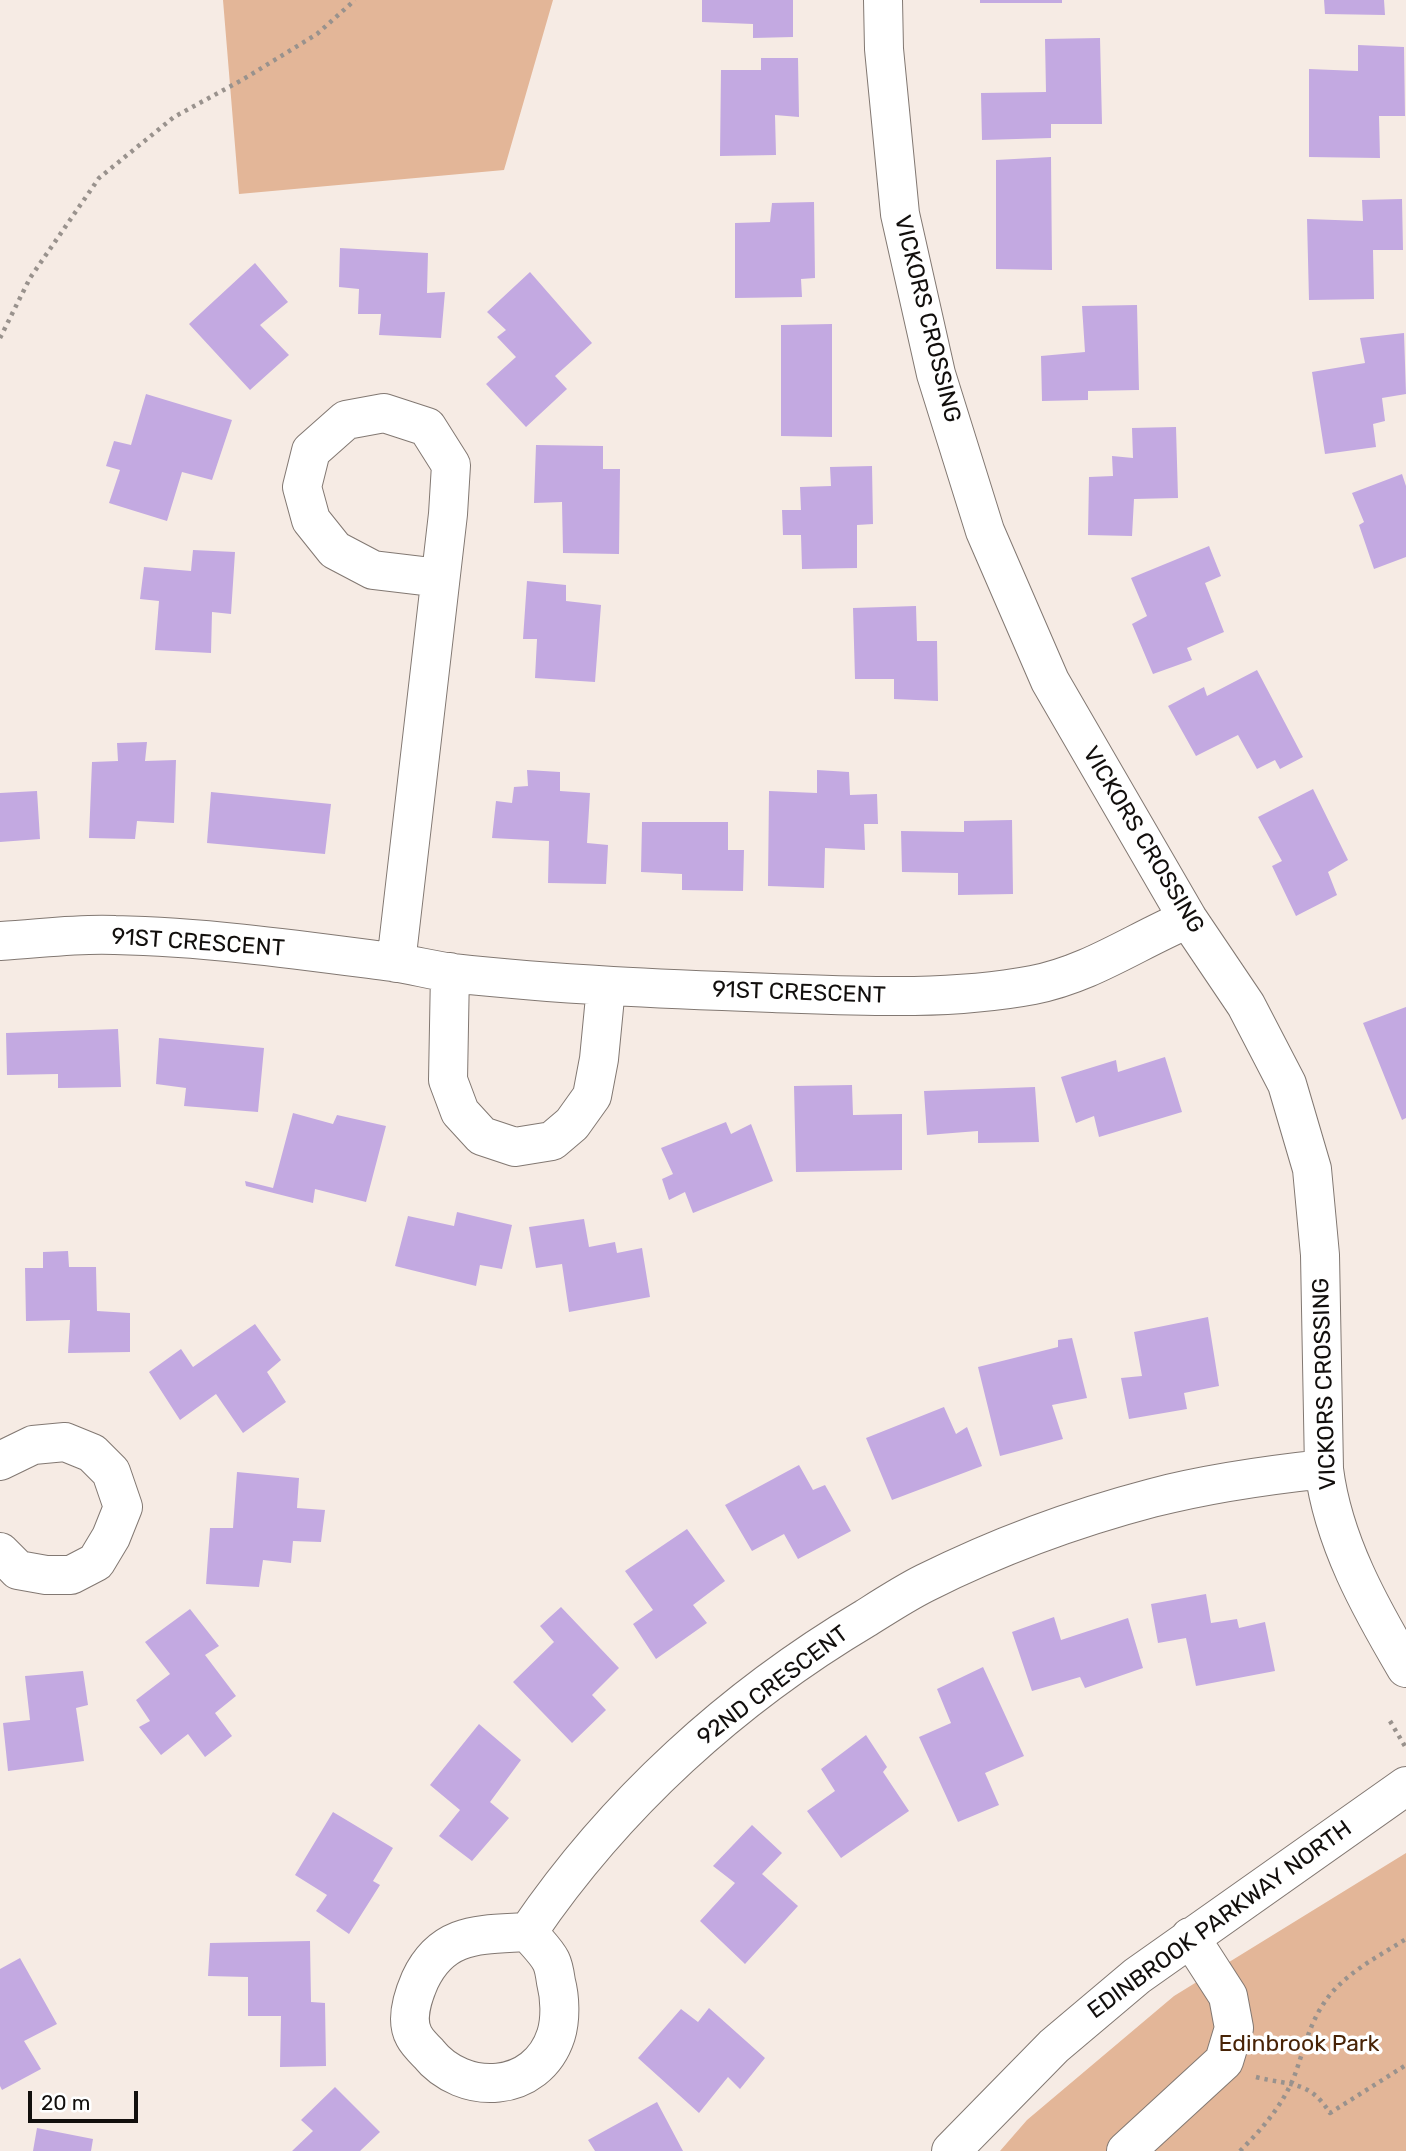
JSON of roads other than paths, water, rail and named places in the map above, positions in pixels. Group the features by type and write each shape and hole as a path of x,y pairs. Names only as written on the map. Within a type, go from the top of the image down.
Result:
{"street":[{"name":"VICKORS CROSSING","path":"883,0 884,49 900,214 936,374 985,531 1050,681 1188,919 1246,1005 1287,1084 1312,1169 1320,1255 1324,1469 1327,1495 1348,1557 1380,1623 1406,1668"},
{"path":"396,963 440,578 451,465 427,427 384,413 346,420 311,451 302,487 311,520 335,550 373,570 440,578"},
{"name":"91ST CRESCENT","path":"0,941 113,934 234,942 450,972 606,987 864,996 968,994 1035,985 1091,967 1129,949 1150,935 1188,919"},
{"path":"450,972 448,1080 460,1112 482,1136 515,1147 552,1141 572,1124 592,1096 599,1059 606,987"},
{"path":"0,1461 33,1445 65,1442 92,1453 111,1472 122,1507 111,1537 96,1562 71,1575 46,1576 18,1570 0,1552"},
{"name":"92ND CRESCENT","path":"528,1931 554,1894 631,1802 722,1719 820,1646 924,1583 1038,1534 1153,1498 1274,1475 1324,1469"},
{"name":"EDINBROOK PARKWAY NORTH","path":"951,2151 1054,2046 1137,1976 1406,1786"},
{"path":"1126,2151 1224,2061 1234,2028 1228,1996 1190,1937"}],"park label":[{"name":"Edinbrook Park","path":"1299,2044"}]}
